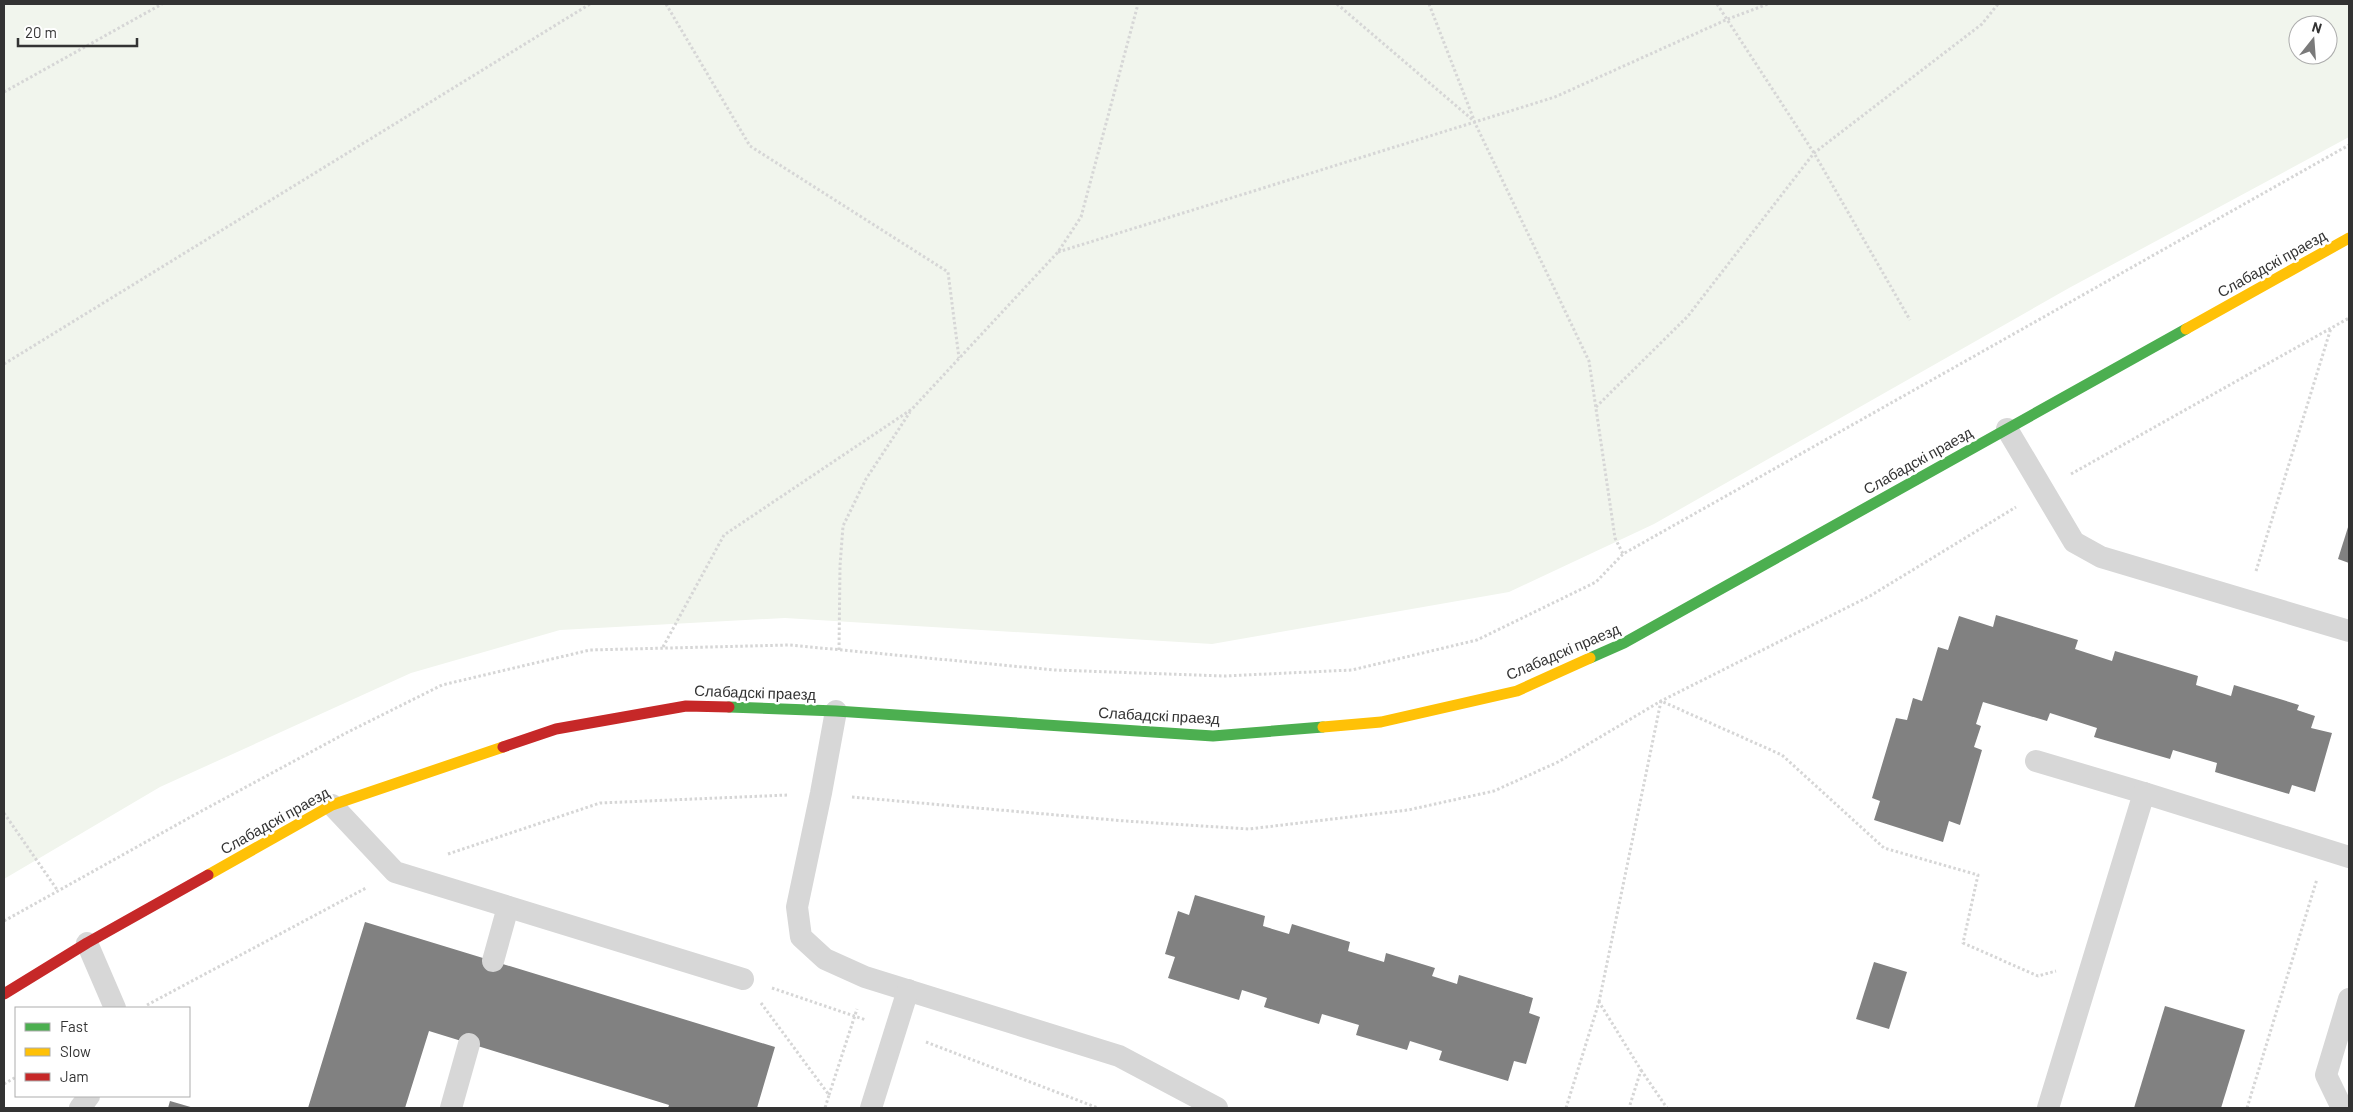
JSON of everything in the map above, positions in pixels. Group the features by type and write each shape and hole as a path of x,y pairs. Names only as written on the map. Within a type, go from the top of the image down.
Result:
{"street":[{"name":"Слабадскі праезд","path":"4,994 88,943 332,805 556,729 686,706 836,711 1213,736 1381,722 1517,691 1624,643 2349,238"}],"lane":[{"path":"2007,429 2074,542 2101,557 2349,631"},
{"path":"836,711 821,794 797,906 801,937 825,959 865,977 1119,1056 1216,1108"},
{"path":"2036,761 2349,857"},
{"path":"2048,1108 2144,794"},
{"path":"332,805 395,872 743,979"},
{"path":"493,961 508,907"},
{"path":"88,943 115,1007"},
{"path":"871,1108 908,990"},
{"path":"2342,1108 2326,1075 2349,999"},
{"path":"451,1108 469,1044"},
{"path":"80,1108 87,1097"}],"path":[{"path":"4,92 162,4"},
{"path":"4,364 590,4"},
{"path":"666,4 750,146 948,272 959,359"},
{"path":"839,650 843,526 866,479 912,409 1058,252 1081,217 1138,4"},
{"path":"1337,4 1474,121"},
{"path":"1429,4 1474,121 1589,361 1615,538 1623,554"},
{"path":"1717,4 1814,153 1910,320"},
{"path":"1058,252 1555,97 1728,19 1768,4"},
{"path":"1596,406 1688,316 1814,153 1982,24 1998,4"},
{"path":"4,921 346,733 442,685 590,650 789,645 1055,670 1224,676 1352,670 1478,640 1596,582 1623,554 2349,145"},
{"path":"2246,601 2331,328"},
{"path":"662,648 724,535 912,409"},
{"path":"1566,1108 1599,1002 1661,700 1782,755 1884,848 1978,875 1963,943 2038,976 2093,962"},
{"path":"4,812 58,891"},
{"path":"2247,1108 2326,850"},
{"path":"743,979 855,1016 1098,1108"},
{"path":"743,979 829,1095"},
{"path":"1599,1002 1667,1108"},
{"path":"825,1108 855,1016"},
{"path":"1629,1108 1641,1070"},
{"path":"4,1084 15,1078"}],"shaded area":[{"path":"4,4 2349,4 2349,137 2069,288 1654,524 1509,592 1212,644 785,618 560,630 411,673 160,787 4,879"}],"building":[{"path":"2349,524 2349,563 2338,559"},
{"path":"1996,615 2078,640 2075,649 2112,661 2115,651 2198,676 2196,685 2231,696 2234,685 2299,705 2297,710 2315,716 2311,728 2332,733 2315,792 2292,785 2289,794 2215,772 2217,763 2173,750 2170,759 2094,737 2097,728 2050,713 2047,721 1983,702 1976,724 1981,726 1974,747 1982,750 1960,825 1949,821 1943,842 1874,820 1880,801 1872,798 1896,718 1907,720 1913,698 1922,701 1938,647 1948,650 1959,616 1993,627"},
{"path":"1195,895 1265,916 1263,926 1289,934 1292,924 1350,942 1348,951 1384,962 1386,953 1435,968 1432,976 1457,984 1459,975 1533,998 1529,1013 1540,1017 1526,1064 1514,1061 1508,1081 1439,1060 1442,1051 1410,1041 1407,1050 1356,1035 1359,1025 1322,1014 1319,1024 1264,1007 1267,998 1242,990 1239,1000 1168,978 1175,957 1165,954 1178,911 1189,915"},
{"path":"365,922 775,1047 757,1108 668,1108 669,1105 429,1031 405,1108 308,1108"},
{"path":"1874,962 1907,972 1889,1029 1856,1019"},
{"path":"2165,1006 2245,1030 2221,1108 2134,1108"},
{"path":"170,1101 194,1108 168,1108"}],"traffic: fast":[{"path":"1590,658 1624,643 2186,329"},
{"path":"729,707 836,711 1213,736 1323,727"}],"traffic: slow":[{"path":"2186,329 2349,238"},
{"path":"1323,727 1381,722 1517,691 1590,658"},
{"path":"208,875 332,805 503,747"}],"traffic: jam":[{"path":"503,747 556,729 686,706 729,707"},
{"path":"4,994 87,943 208,875"}]}
